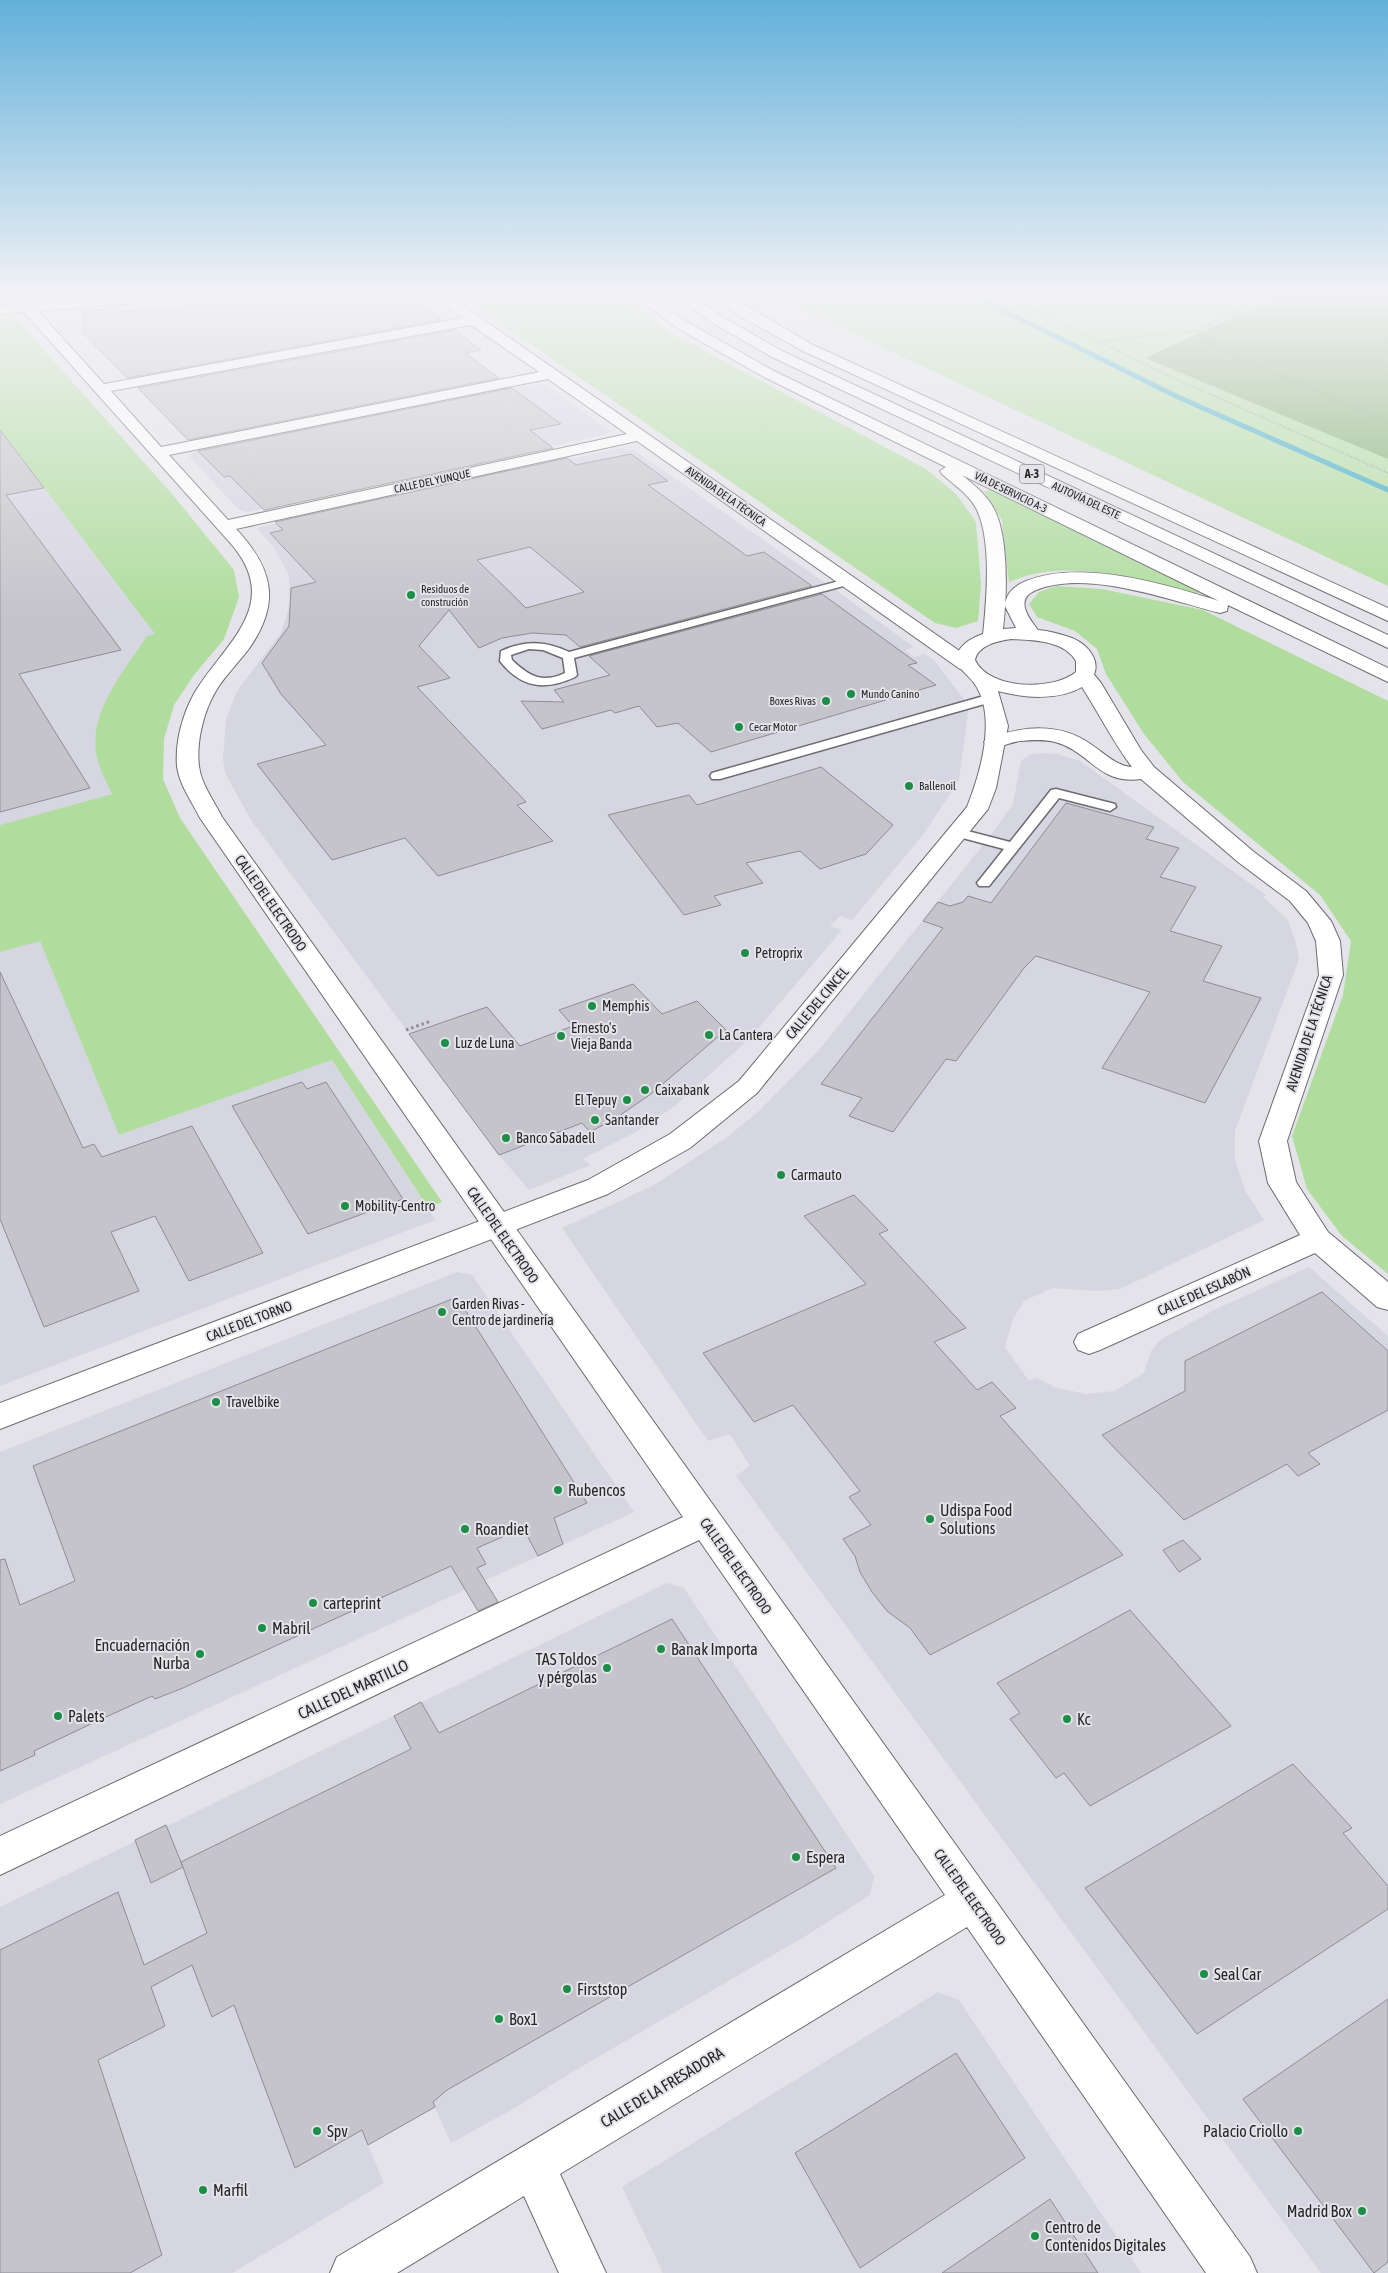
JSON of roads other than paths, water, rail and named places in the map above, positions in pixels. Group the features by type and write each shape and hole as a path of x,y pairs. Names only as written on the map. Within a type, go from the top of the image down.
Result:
{"main road":[{"name":"CALLE DEL ELECTRODO","path":"110,401 224,526 246,552 256,569 262,599 251,634 208,688 190,730 188,768 211,818 1234,2273"},
{"path":"158,452 415,401"},
{"name":"AVENIDA DE LA TÉCNICA","path":"590,401 967,665 982,678"},
{"path":"809,401 948,471 972,491 987,511 993,539 995,613 984,639 968,649 965,657 967,665"},
{"name":"VÍA DE SERVICIO A-3","path":"825,401 1388,676"},
{"name":"AUTOVÍA DEL ESTE","path":"877,401 1388,642"},
{"name":"AUTOVÍA DEL ESTE","path":"923,401 1388,615"},
{"name":"CALLE DEL YUNQUE","path":"224,526 640,436"},
{"path":"1032,634 1017,616 1014,602 1018,593 1034,582 1075,578 1116,582 1193,598 1242,614 1300,641 1360,662"},
{"name":"AVENIDA DE LA TÉCNICA","path":"915,629 984,639 1032,634 1057,639 1077,649 1085,657 1088,666 1084,674 1094,687 1131,752 1146,772 1246,857 1298,896 1319,921 1328,941 1331,975 1273,1142 1282,1183 1318,1239 1388,1299"},
{"path":"982,678 1010,688 1043,690 1075,682 1084,674"},
{"path":"982,678 991,698 1006,721 1019,735 1044,734 1062,738 1077,744 1115,771 1131,774 1146,772"},
{"path":"1006,721 1043,690"},
{"name":"CALLE DEL CINCEL","path":"498,1227 598,1187 672,1146 748,1087 978,809 1006,721"},
{"name":"CALLE DEL TORNO","path":"0,1416 498,1227"},
{"name":"CALLE DEL ESLABÓN","path":"1090,1342 1318,1239"},
{"name":"CALLE DEL MARTILLO","path":"0,1856 705,1522"},
{"name":"CALLE DE LA FRESADORA","path":"352,2273 973,1901"},
{"path":"533,2165 583,2273"}],"lane":[{"path":"568,656 571,674 556,683 540,684 524,678 506,661 505,653 518,646 536,645 553,648 568,656 847,582"},
{"path":"716,776 991,698"},
{"path":"984,883 1056,793 1110,807"},
{"path":"960,833 1013,847"}],"waterway":[{"path":"1187,401 1388,490"}],"place":[{"name":"Residuos de construción","path":"411,595"},
{"name":"Mundo Canino","path":"851,694"},
{"name":"Boxes Rivas","path":"826,701"},
{"name":"Cecar Motor","path":"739,727"},
{"name":"Ballenoil","path":"909,786"},
{"name":"Petroprix","path":"745,953"},
{"name":"Memphis","path":"592,1006"},
{"name":"La Cantera","path":"709,1035"},
{"name":"Ernesto's Vieja Banda","path":"561,1036"},
{"name":"Luz de Luna","path":"445,1043"},
{"name":"Caixabank","path":"645,1090"},
{"name":"El Tepuy","path":"627,1100"},
{"name":"Santander","path":"595,1120"},
{"name":"Banco Sabadell","path":"506,1138"},
{"name":"Carmauto","path":"781,1175"},
{"name":"Mobility-Centro","path":"345,1206"},
{"name":"Garden Rivas - Centro de jardinería","path":"442,1312"},
{"name":"Travelbike","path":"216,1402"},
{"name":"Rubencos","path":"558,1490"},
{"name":"Udispa Food Solutions","path":"930,1519"},
{"name":"Roandiet","path":"465,1529"},
{"name":"carteprint","path":"313,1603"},
{"name":"Mabril","path":"262,1628"},
{"name":"Banak Importa","path":"661,1649"},
{"name":"Encuadernación Nurba","path":"200,1654"},
{"name":"TAS Toldos y pérgolas","path":"607,1668"},
{"name":"Palets","path":"58,1716"},
{"name":"Kc","path":"1067,1719"},
{"name":"Espera","path":"796,1857"},
{"name":"Seal Car","path":"1204,1974"},
{"name":"Firststop","path":"567,1989"},
{"name":"Box1","path":"499,2019"},
{"name":"Spv","path":"317,2131"},
{"name":"Palacio Criollo","path":"1298,2131"},
{"name":"Marfil","path":"203,2190"},
{"name":"Madrid Box","path":"1362,2211"},
{"name":"Centro de Contenidos Digitales","path":"1035,2236"}]}
